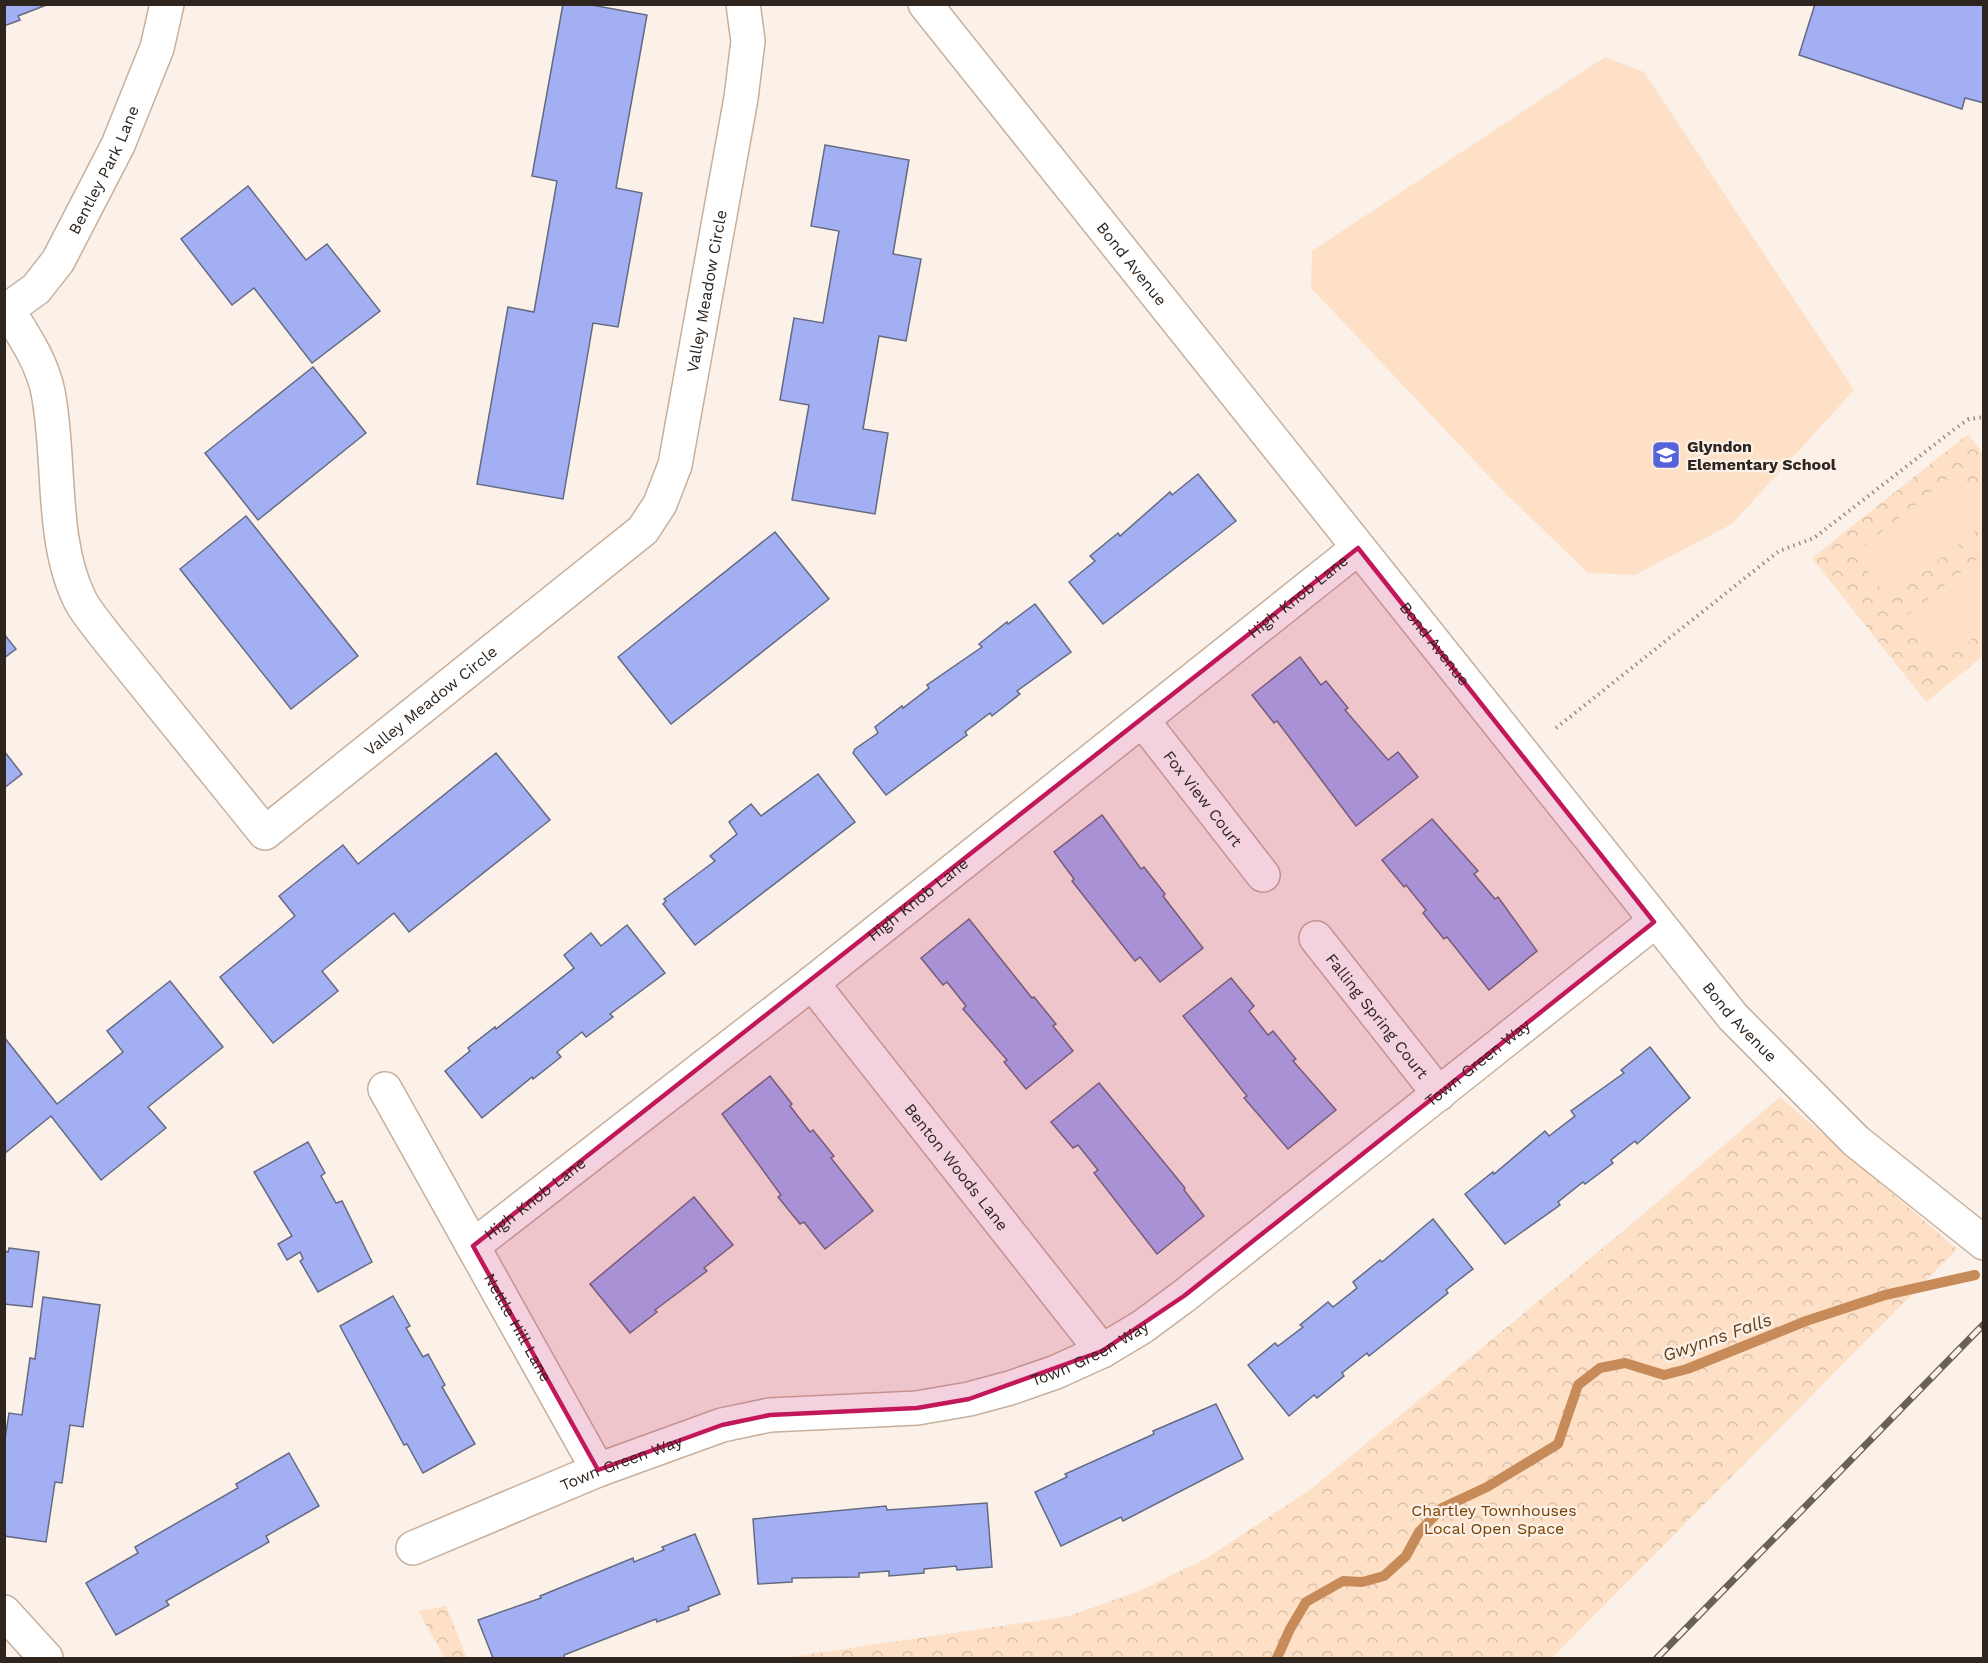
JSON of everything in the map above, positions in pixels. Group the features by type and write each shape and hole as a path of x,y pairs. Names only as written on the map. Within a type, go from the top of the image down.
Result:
{"street":[{"name":"Bentley Park Lane","path":"6,311 36,289 58,261 118,145 157,48 167,4"},
{"name":"Valley Meadow Circle","path":"6,311 37,358 48,391 68,567 81,601 104,634 265,833 643,530 660,504 675,465 741,98 748,41 743,4"},
{"name":"Bond Avenue","path":"925,4 1654,922 1733,1017 1801,1089 1856,1141 1983,1244"},
{"name":"High Knob Lane","path":"473,1246 812,983 1358,548"},
{"name":"Fox View Court","path":"1143,721 1263,875"},
{"name":"Town Green Way","path":"413,1548 598,1470 722,1425 770,1414 917,1408 969,1400 1056,1372 1102,1351 1142,1327 1184,1296 1654,922"},
{"name":"Falling Spring Court","path":"1316,938 1439,1094"},
{"name":"Benton Woods Lane","path":"812,983 1102,1351"},
{"name":"Nettle Hill Lane","path":"385,1089 598,1470"},
{"path":"4,1612 45,1659"}],"path":[{"path":"1556,728 1779,551 1814,538 1956,428 1969,419 1983,417"}],"highlighted area":[{"path":"1358,548 1654,922 1184,1296 1102,1351 969,1399 917,1408 770,1415 722,1425 598,1470 473,1246"}],"green space":[{"path":"1605,57 1644,72 1854,390 1732,524 1635,575 1588,573 1502,490 1311,288 1312,251"},
{"path":"1968,434 1983,454 1983,656 1926,702 1812,558"},
{"path":"1954,474 1983,511 1983,525 1890,599 1854,554"},
{"path":"1983,555 1983,630 1941,664 1904,618"},
{"name":"Chartley Townhouses Local Open Space","path":"1780,1097 1957,1249 1552,1658 783,1658 1069,1616 1139,1591 1207,1558 1311,1489 1633,1223"},
{"path":"446,1606 467,1658 445,1658 418,1611"}],"building":[{"path":"4,4 49,4 18,16 20,20 4,26"},
{"path":"563,4 586,4 647,15 616,188 642,193 618,327 593,323 563,499 477,484 508,307 534,312 557,181 532,176"},
{"path":"1815,4 1984,4 1984,103 1965,98 1962,109 1799,55"},
{"path":"825,145 909,160 893,254 921,259 906,341 879,336 863,429 888,433 875,514 792,500 809,405 780,400 794,318 823,323 839,231 811,226"},
{"path":"248,186 306,260 327,244 380,311 312,363 254,288 232,305 181,239"},
{"path":"313,367 366,433 258,520 205,453"},
{"path":"1198,474 1236,521 1103,624 1069,582 1095,561 1090,556 1118,533 1120,536 1170,492 1172,495"},
{"path":"246,516 358,656 291,709 180,569"},
{"path":"775,532 829,599 671,724 618,657"},
{"path":"1035,604 1071,652 1017,691 1020,694 992,716 990,713 965,732 967,735 886,795 853,753 855,749 878,733 875,727 929,688 927,685 982,647 979,644"},
{"path":"4,634 16,649 4,658"},
{"path":"1300,657 1321,685 1326,681 1348,708 1345,710 1388,760 1398,752 1418,777 1356,826 1277,721 1274,723 1252,695"},
{"path":"4,751 22,774 4,788"},
{"path":"496,753 550,820 409,932 394,913 322,971 338,991 273,1043 220,977 295,916 279,896 343,845 358,864"},
{"path":"818,774 855,822 695,945 663,904 666,901 664,899 715,861 710,856 737,834 729,822 751,804 761,816"},
{"path":"1102,815 1141,869 1144,867 1165,894 1163,896 1203,948 1160,982 1140,957 1135,961 1072,881 1074,879 1054,852"},
{"path":"1432,819 1478,871 1474,874 1495,899 1498,897 1537,951 1489,990 1447,937 1444,939 1423,913 1426,910 1406,885 1404,887 1382,860"},
{"path":"969,919 1032,998 1034,997 1056,1024 1053,1026 1073,1051 1026,1089 1004,1062 1007,1060 963,1009 966,1006 947,982 943,985 921,958"},
{"path":"627,925 665,973 610,1014 613,1017 586,1037 582,1032 557,1052 561,1057 533,1079 532,1077 482,1118 445,1071 470,1051 468,1048 574,968 564,955 591,933 601,946"},
{"path":"1231,978 1254,1006 1249,1011 1268,1035 1273,1031 1296,1059 1293,1061 1336,1110 1288,1149 1244,1098 1247,1096 1183,1016"},
{"path":"170,981 223,1047 148,1107 166,1128 101,1180 51,1116 4,1154 4,1037 57,1104 123,1052 107,1031"},
{"path":"1650,1047 1690,1098 1637,1144 1635,1141 1611,1160 1613,1163 1585,1184 1583,1182 1558,1202 1560,1205 1505,1244 1465,1194 1493,1172 1494,1174 1545,1131 1549,1136 1575,1116 1571,1111 1624,1073 1621,1070"},
{"path":"770,1076 810,1132 813,1130 834,1156 831,1158 873,1211 825,1249 804,1222 800,1224 778,1197 781,1195 722,1114"},
{"path":"1099,1083 1185,1188 1184,1190 1204,1216 1157,1254 1094,1173 1098,1170 1078,1145 1073,1148 1051,1122"},
{"path":"308,1142 325,1173 321,1176 336,1203 342,1201 372,1262 318,1292 300,1261 303,1259 300,1252 287,1260 278,1244 292,1236 254,1172"},
{"path":"694,1197 733,1245 704,1268 707,1271 655,1310 657,1312 630,1333 590,1284"},
{"path":"1433,1219 1473,1269 1446,1290 1448,1293 1369,1356 1367,1353 1342,1373 1344,1376 1317,1398 1314,1395 1289,1416 1248,1365 1275,1343 1278,1346 1303,1327 1300,1325 1328,1302 1333,1307 1357,1288 1353,1282 1380,1260 1382,1262"},
{"path":"9,1248 39,1252 32,1307 4,1304 4,1251 8,1252"},
{"path":"393,1296 410,1326 406,1328 423,1357 428,1354 445,1385 442,1387 475,1444 423,1473 407,1444 404,1445 340,1326"},
{"path":"43,1297 100,1305 83,1427 70,1425 62,1483 55,1482 46,1542 4,1536 4,1445 9,1413 22,1415 30,1358 35,1359"},
{"path":"1216,1404 1243,1459 1123,1521 1121,1517 1061,1546 1035,1492 1067,1477 1065,1474 1154,1434 1153,1431"},
{"path":"289,1453 319,1506 266,1536 269,1542 166,1601 169,1605 116,1635 86,1583 138,1553 135,1547 238,1488 236,1484"},
{"path":"987,1503 992,1567 957,1570 956,1566 924,1569 924,1573 889,1576 889,1571 859,1573 859,1577 792,1578 792,1582 758,1584 753,1519 886,1506 887,1510"},
{"path":"695,1534 720,1594 688,1607 689,1610 657,1622 656,1619 564,1655 564,1658 493,1658 478,1620 541,1598 540,1596 633,1558 634,1562 664,1550 662,1547"}],"waterway":[{"name":"Gwynns Falls","path":"1277,1658 1306,1602 1343,1581 1362,1582 1384,1576 1406,1556 1419,1532 1442,1508 1487,1487 1558,1444 1578,1385 1600,1368 1625,1363 1664,1375 1687,1369 1806,1321 1885,1295 1975,1275"}],"railway":[{"path":"1657,1658 1984,1324"}],"place":[{"name":"Glyndon Elementary School","path":"1666,455"}]}
